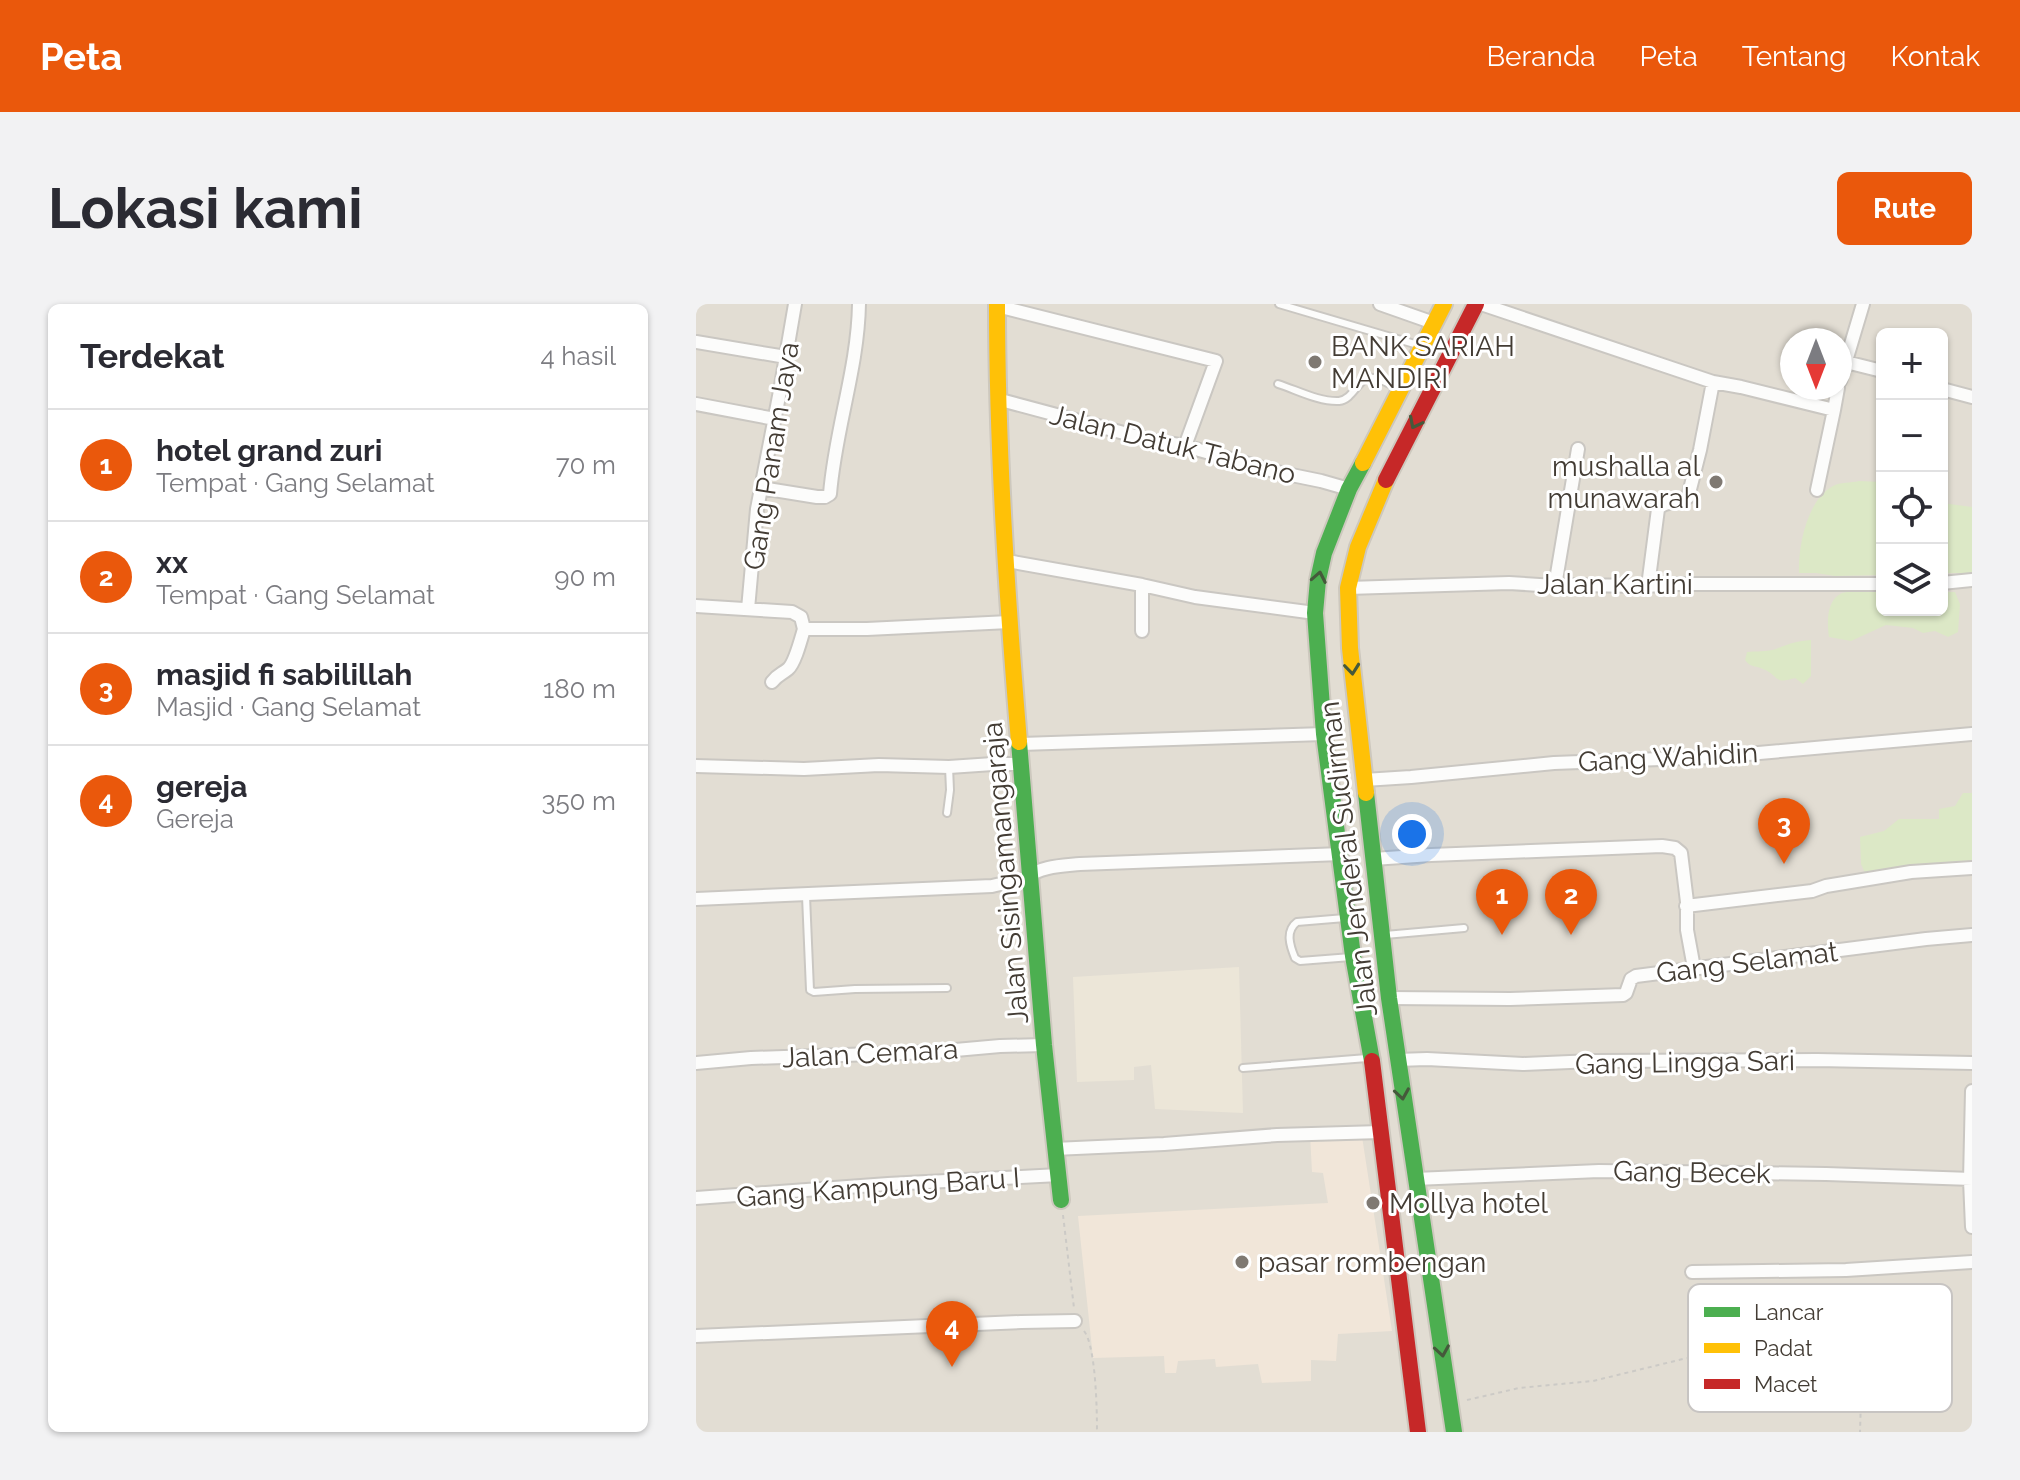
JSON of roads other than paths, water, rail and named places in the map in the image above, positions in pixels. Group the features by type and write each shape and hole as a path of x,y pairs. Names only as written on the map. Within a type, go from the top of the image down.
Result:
{"main road":[{"name":"Jalan Jenderal Sudirman","path":"1418,1432 1371,1057 1353,956 1324,734 1315,613 1324,553 1349,489 1444,304"},
{"name":"Jalan Jenderal Sudirman","path":"1454,1432 1389,998 1350,648 1348,588 1372,509 1478,304"},
{"name":"Jalan Sisingamangaraja","path":"997,305 997,399 1009,622 1044,1045 1061,1200"}],"street":[{"name":"Gang Panam Jaya","path":"748,609 757,509 795,304"},
{"path":"761,488 817,497 830,494 859,304"},
{"path":"1380,304 1434,323"},
{"path":"1478,304 1713,382 1834,410"},
{"path":"1852,342 1863,304"},
{"path":"997,305 1216,361 1185,446"},
{"path":"696,342 786,357"},
{"path":"1852,364 1876,370"},
{"path":"1648,586 1658,509 1663,504 1683,501 1688,497 1713,382"},
{"path":"1948,391 1972,397"},
{"name":"Jalan Datuk Tabano","path":"997,399 1349,489"},
{"path":"1817,490 1836,400"},
{"path":"696,404 775,419"},
{"path":"1555,586 1578,449"},
{"path":"1007,561 1195,597 1315,613"},
{"path":"1948,582 1972,580"},
{"name":"Jalan Kartini","path":"1348,588 1509,583 1555,586 1876,584"},
{"path":"1142,585 1142,631"},
{"path":"696,606 792,612 801,617 804,629 791,665 772,682"},
{"path":"804,629 1009,622"},
{"path":"1021,744 1324,734"},
{"name":"Gang Wahidin","path":"1364,780 1554,763 1714,757 1972,734"},
{"path":"696,766 784,769 1022,764"},
{"path":"1373,859 1662,846 1675,848 1681,853 1685,877 1687,930 1694,968"},
{"path":"696,899 992,886 1026,878 1051,867 1080,864 1341,854"},
{"path":"1686,906 1812,891 1911,872 1972,868"},
{"name":"Gang Selamat","path":"1389,998 1510,999 1623,995 1633,977 1972,935"},
{"name":"Jalan Cemara","path":"696,1063 1044,1045"},
{"name":"Gang Lingga Sari","path":"1397,1060 1508,1064 1817,1060 1972,1063"},
{"path":"1972,1091 1972,1227"},
{"path":"1054,1149 1277,1135 1381,1132"},
{"name":"Gang Becek","path":"1415,1179 1599,1171 1826,1174 1971,1180"},
{"name":"Gang Kampung Baru I","path":"696,1198 1059,1175"},
{"path":"1692,1272 1846,1270 1972,1262"},
{"path":"696,1336 1075,1321"}],"lane":[{"path":"1279,304 1422,346"},
{"path":"1278,384 1327,400 1342,401 1350,397 1367,378 1375,378 1400,389"},
{"path":"947,813 949,767"},
{"path":"806,896 809,989 812,992 947,988"},
{"path":"1348,918 1297,922 1291,926 1290,936 1295,958 1300,961 1353,956"},
{"path":"1382,935 1464,928"},
{"path":"1243,1068 1371,1057"}],"place":[{"name":"BANK SARIAH MANDIRI","path":"1315,362"},
{"name":"mushalla al munawarah","path":"1716,482"},
{"name":"masjid fi sabilillah","path":"1784,864"},
{"name":"hotel grand zuri","path":"1502,935"},
{"name":"xx","path":"1571,935"},
{"name":"Mollya hotel","path":"1373,1203"},
{"name":"pasar rombengan","path":"1242,1262"},
{"name":"gereja","path":"952,1367"}]}
